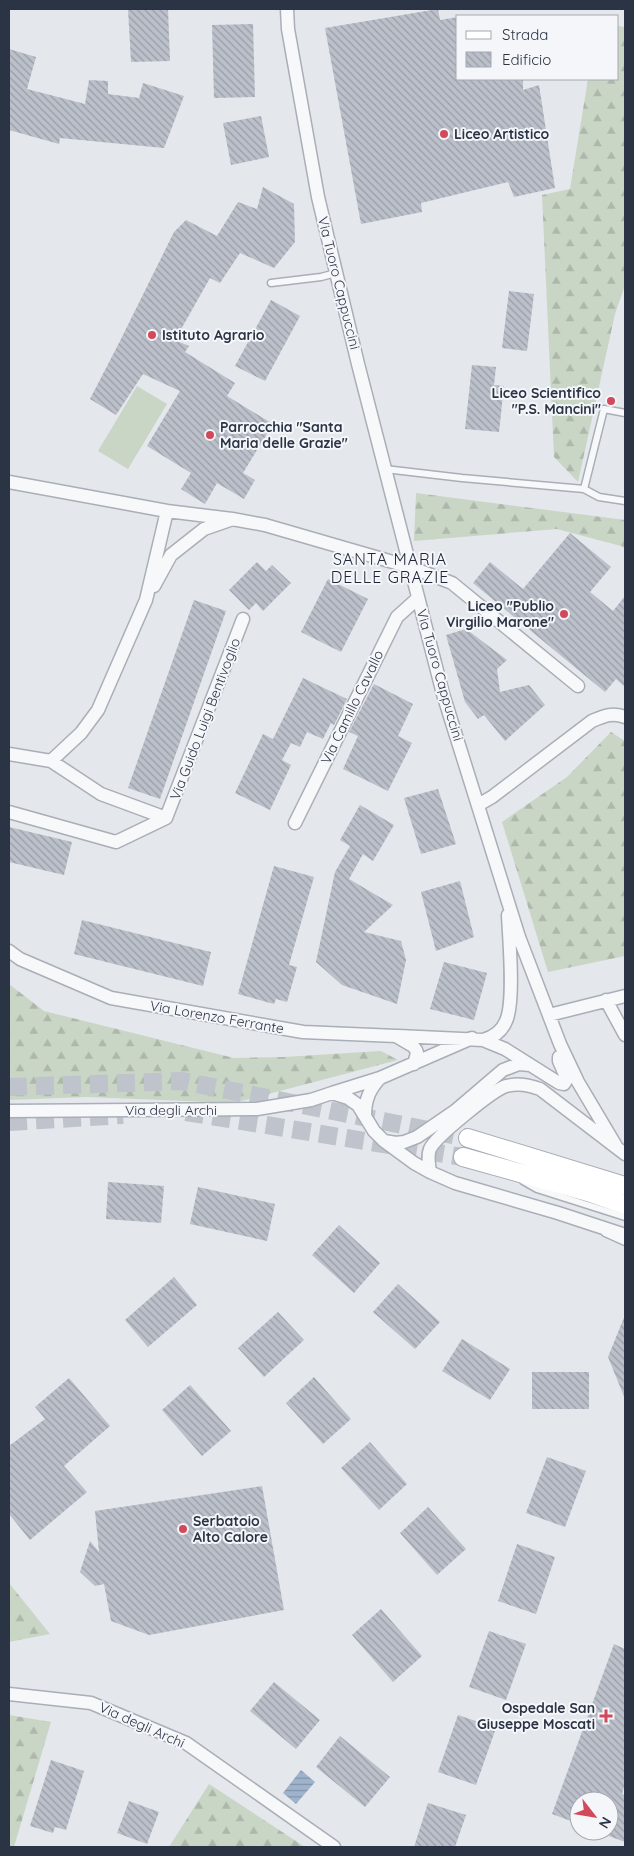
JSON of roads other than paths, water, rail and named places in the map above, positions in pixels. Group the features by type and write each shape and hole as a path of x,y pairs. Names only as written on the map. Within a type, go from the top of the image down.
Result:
{"main road":[{"path":"468,1138 625,1186"},
{"path":"463,1157 588,1192 625,1205"}],"street":[{"name":"Via Tuoro Cappuccini","path":"287,9 288,29 316,187 385,469 443,694 519,937 560,1044 578,1082 621,1150"},
{"path":"9,482 167,511 265,525 410,567 452,583 578,686"},
{"path":"146,600 167,511"},
{"path":"9,754 51,761 81,733 98,710 146,600 171,555 204,529 232,519"},
{"name":"Via Camillo Cavallo","path":"295,823 396,617 418,598"},
{"name":"Via Guido Luigi Bentivoglio","path":"9,812 116,842 166,818 243,619"},
{"path":"478,805 492,797 592,721 605,715 614,714 625,717"},
{"name":"Via Guido Luigi Bentivoglio","path":"51,761 101,794 166,818"},
{"name":"Via degli Archi","path":"9,1111 257,1109 311,1100 380,1078 477,1039 491,1038 506,1023 508,1016 510,976 507,898"},
{"name":"Via Lorenzo Ferrante","path":"9,951 28,963 111,998 303,1032 477,1039"},
{"path":"549,1015 625,996"},
{"path":"606,1000 625,1035"},
{"path":"396,1036 413,1046 416,1050 414,1064"},
{"path":"477,1039 505,1049 559,1083 564,1084 567,1080 559,1061 560,1044"},
{"path":"384,1141 396,1143 417,1137 455,1111 503,1070 519,1064 530,1064"},
{"path":"365,1116 366,1098 380,1078"},
{"path":"430,1172 428,1154 434,1142 480,1102 504,1087 515,1084 526,1084 540,1089 621,1150"},
{"path":"332,1093 348,1098 358,1105 374,1131 384,1141 430,1172 455,1183 625,1235"},
{"name":"Via degli Archi","path":"9,1694 91,1703 186,1744 334,1847"}],"lane":[{"path":"271,283 321,277 336,273"},
{"path":"584,490 604,409 625,413"},
{"path":"385,469 584,490 599,497 625,501"},
{"path":"495,1166 537,1189 625,1217"},
{"path":"579,1220 625,1242"}],"water":[{"path":"301,1770 315,1782 296,1804 283,1793"}],"tunnel":[{"path":"9,1087 182,1081 468,1138"},
{"path":"186,1112 463,1157"},
{"path":"9,1122 123,1115"}],"place":[{"name":"Liceo Artistico","path":"444,134"},
{"name":"Istituto Agrario","path":"152,335"},
{"name":"Liceo Scientifico \"P.S. Mancini\"","path":"611,401"},
{"name":"Parrocchia \"Santa Maria delle Grazie\"","path":"210,435"},
{"name":"Liceo \"Publio Virgilio Marone\"","path":"564,614"},
{"name":"Serbatoio Alto Calore","path":"183,1529"},
{"name":"Ospedale San Giuseppe Moscati","path":"606,1716"}],"district":[{"name":"SANTA MARIA DELLE GRAZIE","path":"390,568"}]}
